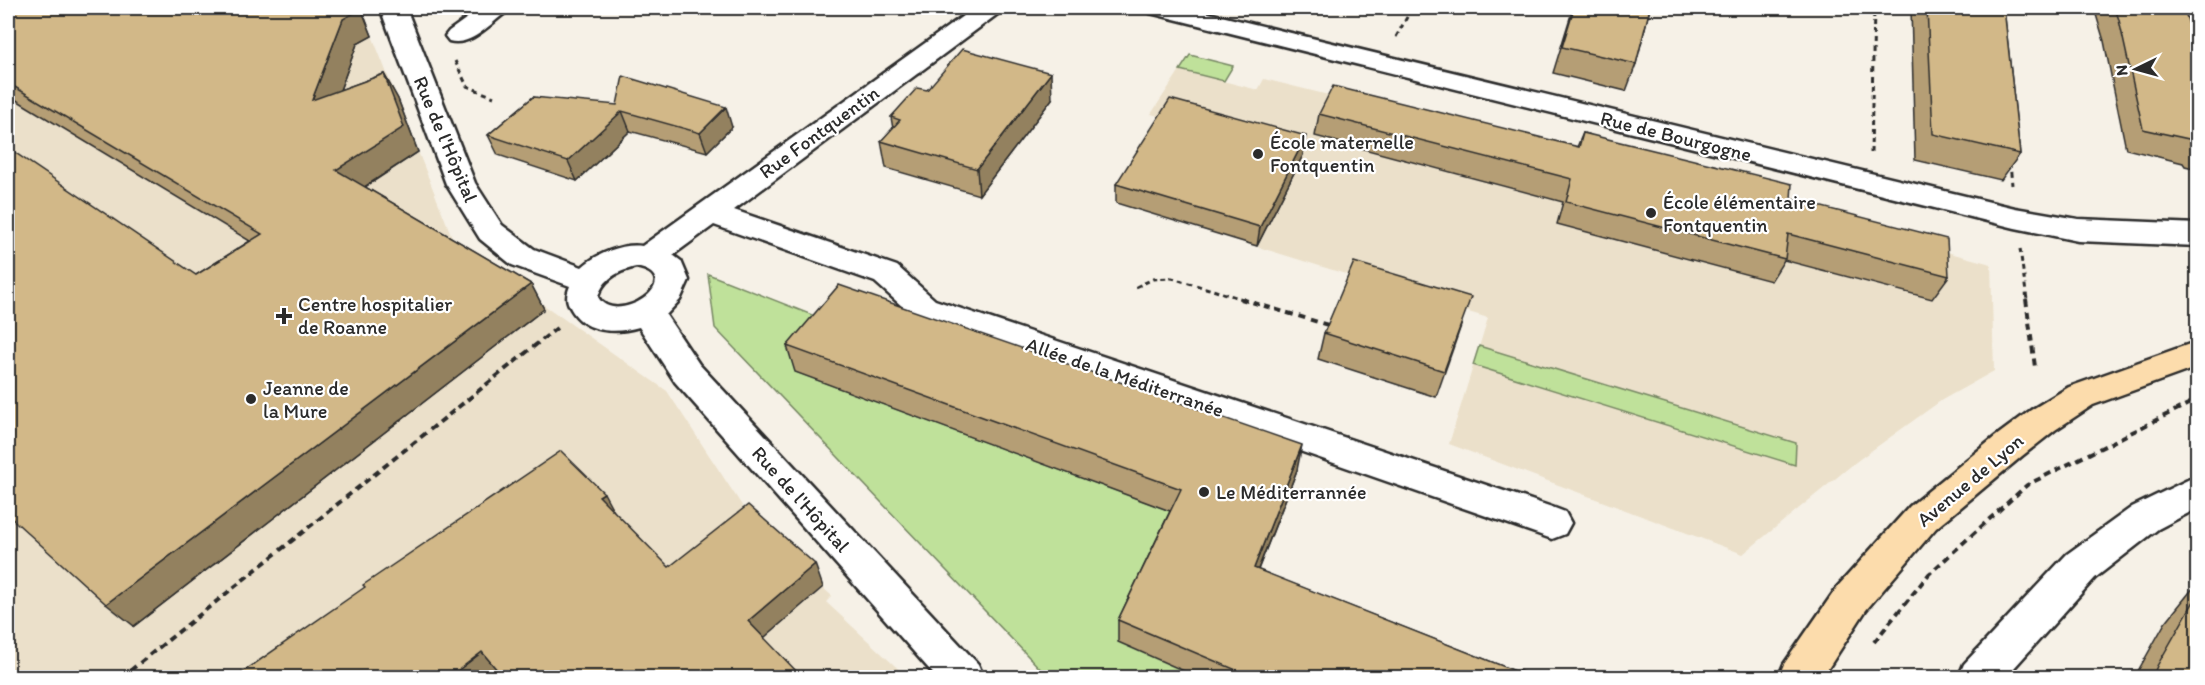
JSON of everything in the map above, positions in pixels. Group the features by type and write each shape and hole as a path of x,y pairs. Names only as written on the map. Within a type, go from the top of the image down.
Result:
{"main road":[{"name":"Avenue de Lyon","path":"1798,678 1852,598 1923,517 2009,446 2043,420 2081,396 2198,353"}],"street":[{"name":"Rue de l'Hôpital","path":"393,8 461,184 491,232 523,257 588,281"},
{"path":"455,45 496,8"},
{"name":"Rue Fontquentin","path":"649,257 990,8"},
{"name":"Rue de Bourgogne","path":"1160,8 2015,218 2078,230 2198,235"},
{"name":"Allée de la Méditerranée","path":"710,212 886,274 924,308 1552,523"},
{"path":"649,257 661,260 669,267 673,276 673,286 668,296 646,313 616,320 602,318 591,312 582,297 588,281 596,271 621,258 649,257"},
{"name":"Rue de l'Hôpital","path":"646,313 687,373 964,678"},
{"path":"1978,678 2081,566 2145,518 2198,490"}],"path":[{"path":"1870,183 1874,8"},
{"path":"2080,8 2104,12"},
{"path":"2186,28 2198,31"},
{"path":"455,45 467,86 494,97"},
{"path":"2009,158 2034,367"},
{"path":"1136,286 1153,279 1172,278 1328,325"},
{"path":"121,678 551,333"},
{"path":"1873,643 1929,574 2027,485 2198,399"},
{"path":"1513,670 1534,678"}],"shaded area":[{"name":"Centre hospitalier de Roanne","path":"8,8 361,8 454,242 667,391 758,530 832,596 826,602 907,677 8,677"},
{"path":"1180,70 1258,90 1264,79 1779,207 1991,264 1994,371 1942,400 1857,461 1743,554 1449,444 1488,318 1116,203 1169,119 1151,114"}],"green space":[{"path":"1190,55 1233,66 1224,81 1180,70"},
{"path":"708,274 835,324 796,372 1179,514 1200,677 1048,677 715,328"},
{"path":"1479,346 1796,443 1795,465 1473,365"}],"building":[{"path":"8,8 357,8 358,11 343,19 312,100 384,74 404,127 336,170 531,284 106,604 8,515 8,148 196,275 262,234 8,83"},
{"path":"1574,8 1650,8 1636,64 1562,47"},
{"path":"1927,8 2004,8 2020,154 1933,134"},
{"path":"2115,8 2184,8 2192,35 2198,36 2198,141 2143,129"},
{"path":"962,49 1051,73 977,169 881,141 900,120 891,117 917,88 927,90"},
{"path":"623,76 726,107 700,133 622,111 568,161 488,135 533,97 617,105"},
{"path":"1333,86 1579,147 1583,133 1792,184 1791,199 1947,239 1949,276 1788,234 1785,259 1566,202 1572,179 1319,114"},
{"path":"1170,99 1306,136 1260,227 1116,184"},
{"path":"1354,262 1471,297 1444,371 1324,333"},
{"name":"Le Méditerrannée","path":"839,285 1302,445 1254,568 1533,678 1255,678 1118,620 1181,489 787,346"},
{"path":"561,451 604,493 599,496 669,567 748,505 815,564 748,621 800,675 797,678 504,678 482,652 448,678 234,678 365,587 363,585"},
{"path":"2198,596 2198,678 2152,678 2157,666"}],"place":[{"name":"École maternelle Fontquentin","path":"1258,154"},
{"name":"École élémentaire Fontquentin","path":"1651,213"},
{"name":"Centre hospitalier de Roanne","path":"284,316"},
{"name":"Jeanne de la Mure","path":"251,399"},
{"name":"Le Méditerrannée","path":"1204,492"}]}
